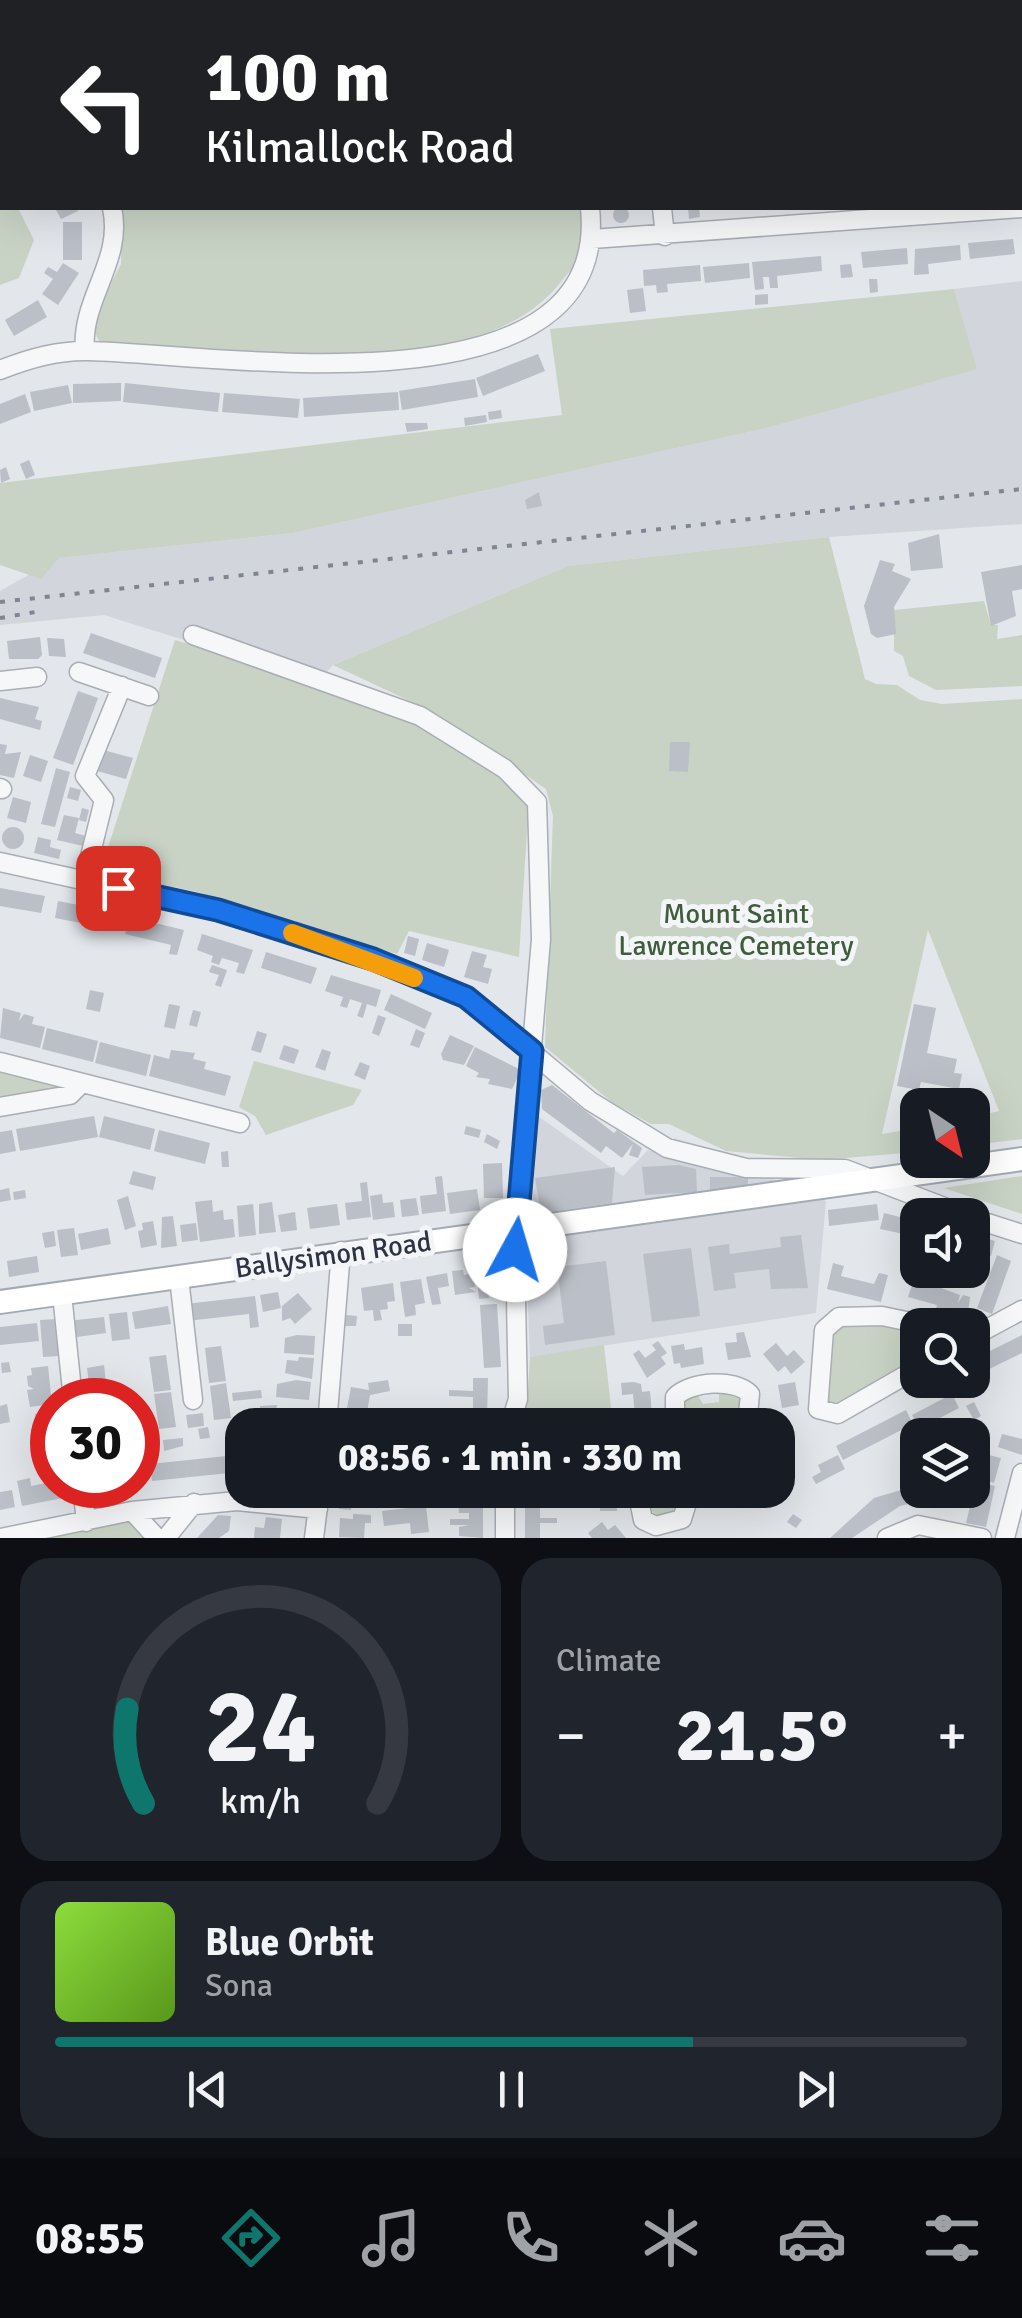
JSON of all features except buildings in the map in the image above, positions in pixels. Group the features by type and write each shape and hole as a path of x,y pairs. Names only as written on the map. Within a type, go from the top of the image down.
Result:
{"main road":[{"name":"Ballysimon Road","path":"0,1302 341,1251 518,1231 1022,1159"}],"street":[{"path":"85,351 87,313 108,268 114,244 112,210"},
{"path":"0,370 85,351 292,364 434,356 506,335 542,317 571,288 586,264 592,239 590,210"},
{"path":"662,210 665,236"},
{"path":"592,239 665,236 786,217 919,210"},
{"path":"193,635 420,716 505,769 533,792 541,814 541,868 518,1231 515,1408"},
{"path":"78,672 149,696"},
{"path":"0,681 37,677"},
{"path":"84,881 104,800 86,776 122,686"},
{"path":"0,862 218,910 373,959 466,997 590,1101 667,1148 718,1162 779,1171 845,1169 912,1198"},
{"path":"0,1062 240,1123"},
{"path":"0,1106 70,1094 82,1083"},
{"path":"990,1224 1022,1234"},
{"path":"328,1408 341,1251"},
{"path":"180,1278 193,1400"},
{"path":"62,1294 71,1378"},
{"path":"990,1327 1022,1310"},
{"path":"900,1320 839,1317 824,1330 818,1409 838,1414 900,1378"},
{"path":"675,1408 675,1397 682,1391 728,1384 750,1394 749,1408"},
{"path":"1005,1538 1022,1473"},
{"path":"1,1538 132,1511 225,1502"},
{"path":"166,1538 194,1503"},
{"path":"84,1508 86,1522"},
{"path":"314,1538 318,1508"},
{"path":"505,1508 506,1538"},
{"path":"640,1508 642,1520 666,1526 687,1514 688,1508"},
{"path":"132,1511 158,1538"},
{"path":"886,1538 918,1525 982,1538"}],"shaded area":[{"path":"1022,281 1022,524 829,537 568,566 333,665 318,682 104,615 0,625 0,591 59,558 293,533 767,428 976,368 954,289"},
{"path":"538,1116 623,1176 648,1150 765,1176 826,1201 816,1313 530,1357 526,1258"}],"green space":[{"path":"0,210 19,210 34,240 19,278 0,285"},
{"path":"122,210 580,210 583,230 580,256 564,278 526,314 474,337 414,351 348,356 280,356 100,343 90,323 121,264"},
{"path":"954,289 977,369 767,428 293,533 59,558 41,579 0,565 0,483 562,415 550,329"},
{"name":"Mount Saint Lawrence Cemetery","path":"829,537 865,679 897,685 920,700 942,704 1022,699 1022,1139 990,1143 990,1113 999,1111 928,930 882,1134 900,1131 900,1153 821,1160 726,1151 669,1124 651,1124 613,1103 545,1047 553,816 546,789 429,710 333,665 568,566"},
{"path":"984,601 991,625 998,625 997,639 1022,635 1022,686 936,690 909,676 903,656 894,651 894,610"},
{"path":"175,640 316,683 406,720 490,768 529,799 519,957 409,931 397,954 198,892 100,872"},
{"path":"254,1061 362,1090 353,1105 266,1135 255,1116 239,1107"},
{"path":"0,1070 59,1084 60,1090 0,1100"},
{"path":"1022,1176 1022,1214 990,1203 990,1198 974,1198 944,1188"},
{"path":"851,1320 900,1326 900,1369 838,1402 824,1403 835,1330"},
{"path":"604,1345 611,1408 523,1408 530,1357"},
{"path":"731,1392 742,1402 741,1408 681,1408 680,1402 697,1394 703,1404 719,1402 719,1393"},
{"path":"651,1508 679,1508 677,1514 659,1517"},
{"path":"117,1519 135,1525 151,1538 27,1538"}],"railway":[{"path":"0,602 1022,489"},
{"path":"0,618 41,611"}],"slow traffic":[{"path":"292,933 373,959 414,978"}],"route":[{"path":"118,888 218,910 373,959 466,997 532,1051 515,1250"}]}
